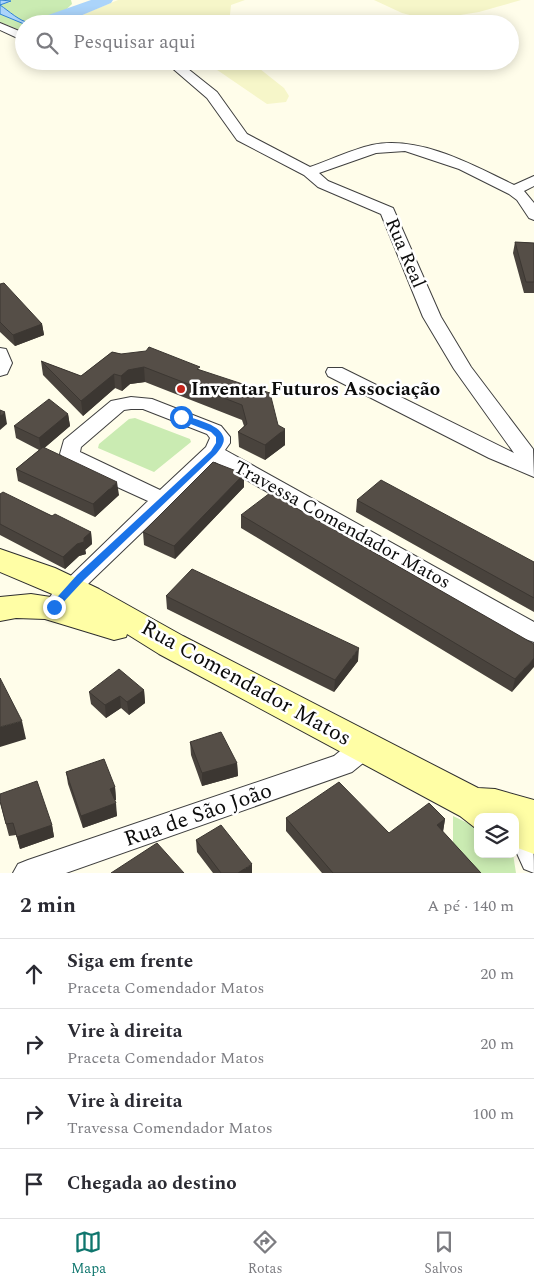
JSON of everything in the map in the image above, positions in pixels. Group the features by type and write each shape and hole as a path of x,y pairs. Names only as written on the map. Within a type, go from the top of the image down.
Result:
{"street":[{"path":"0,26 15,34"},
{"name":"Rua Real","path":"181,70 212,95 242,138 309,172 323,184 388,211 432,317 463,369 523,449 532,468"},
{"path":"309,172 374,150 406,147 464,166 514,190 523,197 534,215"},
{"path":"514,190 534,180"},
{"path":"0,354 3,363 0,370"},
{"path":"335,372 496,453 532,468"},
{"path":"162,499 76,460 70,454 71,445 118,405 145,403 214,430 220,436 220,443 214,452"},
{"name":"Travessa Comendador Matos","path":"62,598 162,499 214,452 534,633"},
{"path":"7,575 62,598"},
{"path":"0,608 34,605 62,598"},
{"name":"Rua Comendador Matos","path":"62,598 170,645 486,813"},
{"name":"Rua de São João","path":"28,873 343,764 364,747"}],"green space":[{"path":"7,0 71,0 72,4 58,15 15,15 15,28 0,22 0,4 11,2"},
{"path":"118,0 245,0 231,5 230,15 82,15"},
{"path":"374,0 521,0 479,12 460,15 410,15"},
{"path":"217,70 261,70 284,88 289,96 286,102 267,104"},
{"path":"135,418 190,439 191,442 154,472 98,448 99,444 129,419"},
{"path":"453,816 474,826 474,858 514,858 516,873 478,873 453,848"}],"water":[{"path":"0,0 11,1 0,5"},
{"path":"101,4 74,15 63,15 83,6"},
{"path":"0,5 15,16 15,20 0,14"}],"building":[{"path":"515,242 534,243 534,282 526,282"},
{"path":"4,283 42,324 13,335 0,322 0,284"},
{"path":"149,347 200,367 197,369 270,393 278,425 285,429 265,445 238,432 247,424 242,405 144,367 128,370 121,376 114,374 81,401 41,361 81,376 112,352 121,354 146,351"},
{"path":"49,399 68,414 39,438 14,426"},
{"path":"43,447 117,482 93,504 16,469"},
{"path":"213,462 244,474 174,546 143,532"},
{"path":"381,480 534,562 534,598 357,500"},
{"path":"3,492 52,516 55,514 91,532 84,538 84,542 77,544 63,557 0,524 0,494"},
{"path":"270,493 534,644 534,658 515,679 241,515"},
{"path":"192,569 359,648 335,680 166,596"},
{"path":"119,669 144,690 127,702 120,696 105,705 89,692"},
{"path":"0,678 22,721 0,727"},
{"path":"221,732 237,763 202,773 190,742"},
{"path":"104,759 115,787 110,789 116,803 81,816 66,772"},
{"path":"37,781 52,825 17,837 13,823 6,824 0,794"},
{"path":"339,782 389,833 429,803 445,819 437,825 481,873 333,873 286,818"},
{"path":"221,825 252,864 238,873 221,873 196,840"},
{"path":"157,843 184,873 111,873"}],"waterway":[{"path":"68,15 105,0"}],"place":[{"name":"Inventar Futuros Associação","path":"181,389"}],"route":[{"path":"54,607 81,577 214,452 220,443 220,436 214,430 181,417"}]}
